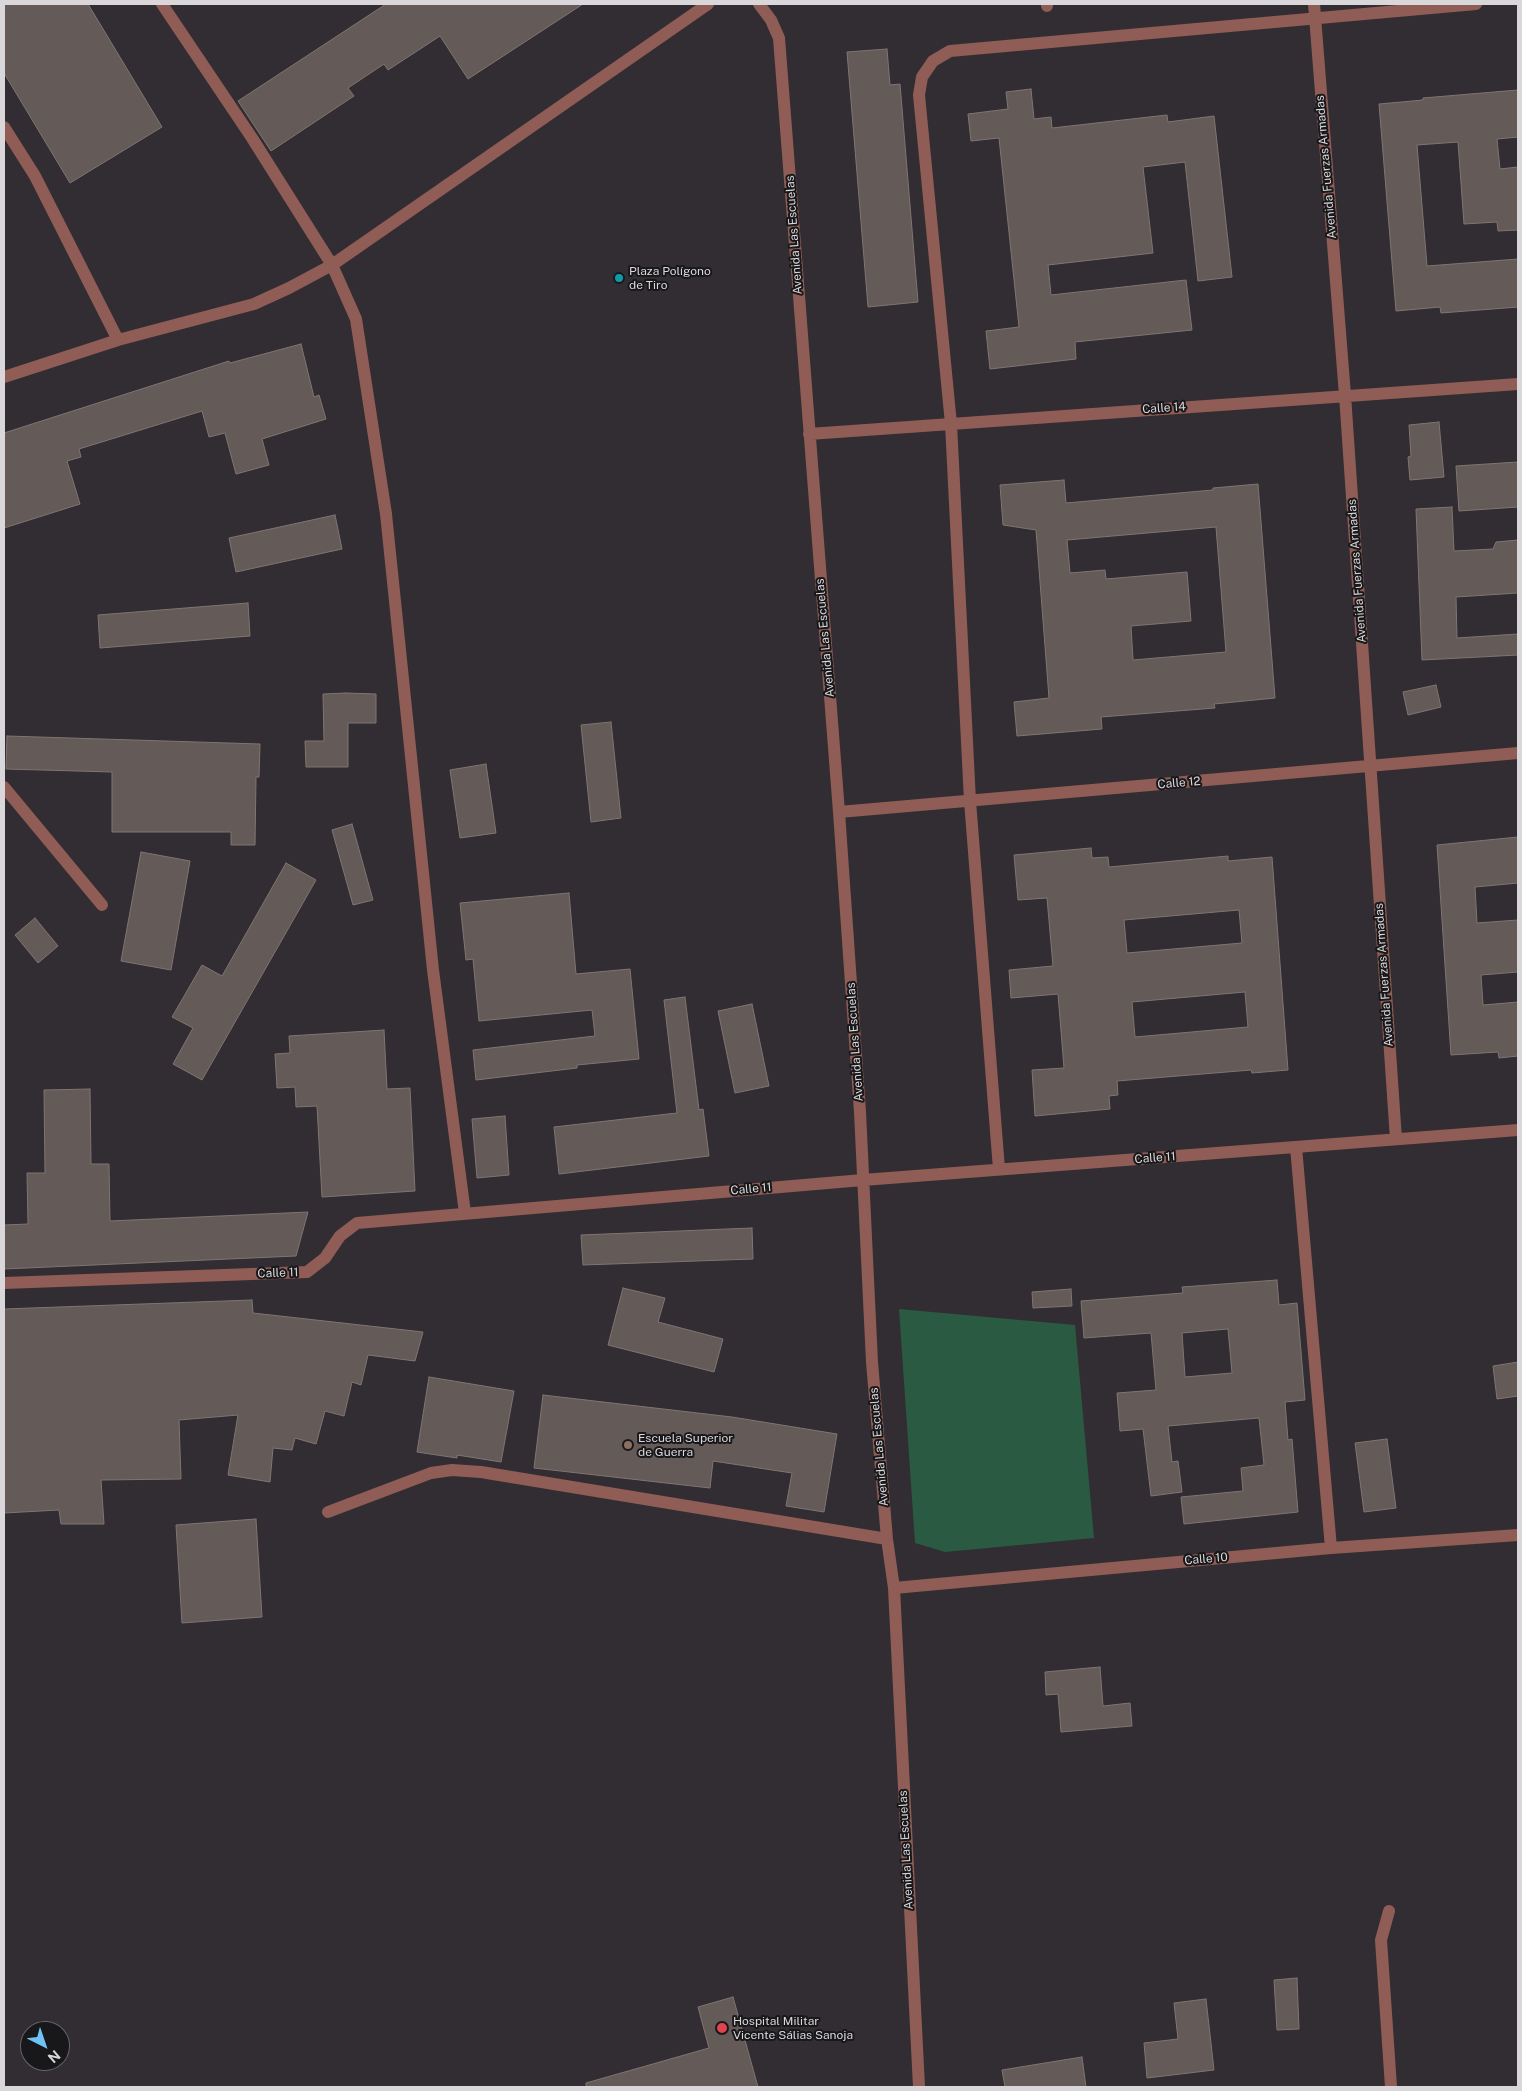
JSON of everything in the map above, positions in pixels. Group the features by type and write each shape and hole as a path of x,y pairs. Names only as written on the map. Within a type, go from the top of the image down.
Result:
{"street":[{"path":"162,4 252,138 332,265 356,319 386,514 434,970 465,1213"},
{"path":"4,377 118,340 254,304 289,288 332,265 708,4"},
{"name":"Avenida Las Escuelas","path":"759,4 771,20 779,38 839,812 863,1180 872,1362 887,1539 894,1588 919,2087"},
{"name":"Avenida Fuerzas Armadas","path":"1314,4 1344,395 1396,1139"},
{"path":"999,1170 970,801 951,424 919,95 922,77 933,61 950,50 1476,4"},
{"path":"4,127 35,176 118,340"},
{"name":"Calle 14","path":"809,434 1518,384"},
{"name":"Calle 12","path":"839,812 1518,753"},
{"path":"4,787 102,905"},
{"name":"Calle 11","path":"4,1283 307,1272 325,1258 340,1236 358,1223 863,1180 1518,1130"},
{"path":"1296,1147 1331,1548"},
{"path":"328,1512 432,1473 452,1470 481,1472 887,1539"},
{"name":"Calle 10","path":"894,1588 1331,1548 1518,1535"},
{"path":"1388,1911 1381,1940 1392,2087"}],"green space":[{"path":"899,1309 1075,1325 1094,1538 945,1552 915,1543"}],"building":[{"path":"4,4 88,4 162,127 70,183 4,73"},
{"path":"386,4 583,4 468,79 440,36 388,70 384,64 348,88 354,96 271,151 238,101"},
{"path":"887,49 890,85 900,84 918,302 868,307 847,52"},
{"path":"1031,89 1034,119 1051,117 1052,128 1167,115 1168,122 1214,116 1232,277 1198,281 1185,162 1143,167 1153,253 1048,265 1051,295 1186,280 1192,330 1075,342 1076,359 990,369 986,331 1019,327 999,138 971,141 968,114 1008,109 1006,92"},
{"path":"1518,90 1518,137 1497,139 1500,169 1518,167 1518,230 1498,231 1497,222 1464,224 1458,142 1417,145 1427,266 1518,259 1518,307 1441,313 1440,307 1396,311 1379,104 1423,100 1423,98"},
{"path":"301,344 314,397 319,395 326,419 262,439 269,465 236,474 225,433 209,437 202,411 79,449 81,457 67,461 80,504 4,528 4,433 229,361 230,363"},
{"path":"1439,422 1444,477 1410,480 1408,457 1411,456 1409,425"},
{"path":"1518,462 1518,507 1459,511 1456,466"},
{"path":"1064,480 1066,503 1213,490 1213,488 1258,484 1275,698 1214,704 1215,708 1101,717 1102,729 1017,736 1014,702 1049,698 1036,530 1003,525 1000,485","holes":["1216,527 1226,652 1133,660 1131,626 1191,621 1187,572 1106,579 1105,570 1070,573 1067,540"]},
{"path":"1452,507 1454,551 1493,549 1496,542 1518,540 1518,593 1456,597 1457,638 1518,634 1518,655 1422,660 1416,509"},
{"path":"335,515 342,549 236,572 229,538"},
{"path":"248,603 250,636 100,648 98,615"},
{"path":"1436,685 1441,707 1408,715 1403,692"},
{"path":"323,694 376,694 376,723 348,723 348,767 306,767 305,741 324,741"},
{"path":"611,722 621,818 591,822 581,725"},
{"path":"7,736 260,744 259,777 256,777 255,845 231,845 231,832 112,832 112,772 6,769"},
{"path":"486,764 496,833 460,838 450,770"},
{"path":"352,824 373,900 353,905 332,830"},
{"path":"1518,837 1518,883 1475,887 1477,923 1518,920 1518,972 1481,975 1483,1005 1518,1002 1518,1056 1499,1058 1498,1052 1451,1055 1437,845"},
{"path":"1091,848 1092,858 1108,857 1109,867 1228,856 1228,861 1272,857 1288,1070 1252,1073 1251,1070 1117,1081 1118,1095 1109,1096 1110,1109 1035,1116 1032,1070 1064,1068 1058,994 1011,998 1009,970 1053,966 1047,898 1018,900 1014,855","holes":["1239,910 1242,943 1127,953 1124,920","1245,992 1248,1027 1135,1037 1132,1002"]},
{"path":"141,852 190,861 171,970 121,961"},
{"path":"286,863 316,880 202,1080 173,1064 193,1028 172,1017 202,965 222,976"},
{"path":"569,893 576,974 630,969 639,1059 577,1065 577,1068 476,1080 473,1050 595,1036 592,1010 479,1021 473,959 466,960 460,903"},
{"path":"35,918 58,946 38,963 15,935"},
{"path":"685,997 699,1110 703,1109 709,1156 559,1174 554,1127 677,1113 664,1000"},
{"path":"752,1004 769,1086 735,1093 718,1011"},
{"path":"384,1030 387,1089 410,1088 415,1191 322,1197 317,1106 296,1107 295,1087 277,1088 275,1054 290,1053 289,1036"},
{"path":"90,1089 91,1164 109,1164 110,1221 308,1212 296,1256 4,1269 4,1225 28,1224 27,1173 45,1173 44,1090"},
{"path":"505,1116 509,1175 477,1178 472,1119"},
{"path":"752,1228 753,1259 583,1265 581,1235"},
{"path":"1277,1280 1279,1305 1297,1303 1305,1400 1285,1402 1288,1440 1292,1439 1298,1512 1184,1524 1181,1497 1243,1491 1241,1468 1264,1465 1259,1418 1168,1426 1172,1462 1178,1461 1182,1492 1151,1496 1143,1429 1120,1431 1117,1393 1156,1390 1151,1333 1084,1338 1081,1301 1183,1293 1182,1287","holes":["1228,1329 1232,1373 1185,1377 1182,1333"]},
{"path":"623,1288 665,1298 658,1322 723,1339 714,1372 608,1345"},
{"path":"1071,1289 1072,1306 1033,1308 1032,1292"},
{"path":"252,1300 253,1313 423,1332 415,1361 368,1355 361,1385 352,1382 344,1416 325,1411 316,1444 295,1438 292,1450 273,1448 270,1482 228,1475 238,1415 179,1420 181,1479 101,1480 104,1524 61,1524 59,1510 4,1513 4,1309"},
{"path":"1518,1362 1518,1396 1497,1399 1493,1366"},
{"path":"429,1377 514,1391 501,1462 457,1455 457,1458 417,1452"},
{"path":"543,1395 732,1417 837,1434 824,1512 786,1506 792,1473 713,1461 710,1488 534,1468"},
{"path":"1387,1439 1396,1508 1364,1512 1355,1443"},
{"path":"256,1519 262,1617 182,1623 176,1525"},
{"path":"1100,1667 1103,1706 1130,1703 1132,1726 1061,1732 1058,1694 1046,1695 1045,1672"},
{"path":"1297,1978 1299,2029 1277,2030 1274,1980"},
{"name":"Hospital Militar Vicente Sálias Sanoja","path":"733,1997 758,2087 586,2087 586,2083 709,2048 698,2007"},
{"path":"1206,1999 1214,2070 1147,2078 1144,2043 1178,2039 1174,2003"},
{"path":"1082,2057 1086,2087 1005,2087 1002,2070"}],"place":[{"name":"Plaza Polígono de Tiro","path":"619,278"},
{"name":"Escuela Superior de Guerra","path":"628,1445"},
{"name":"Hospital Militar Vicente Sálias Sanoja","path":"722,2028"}]}
